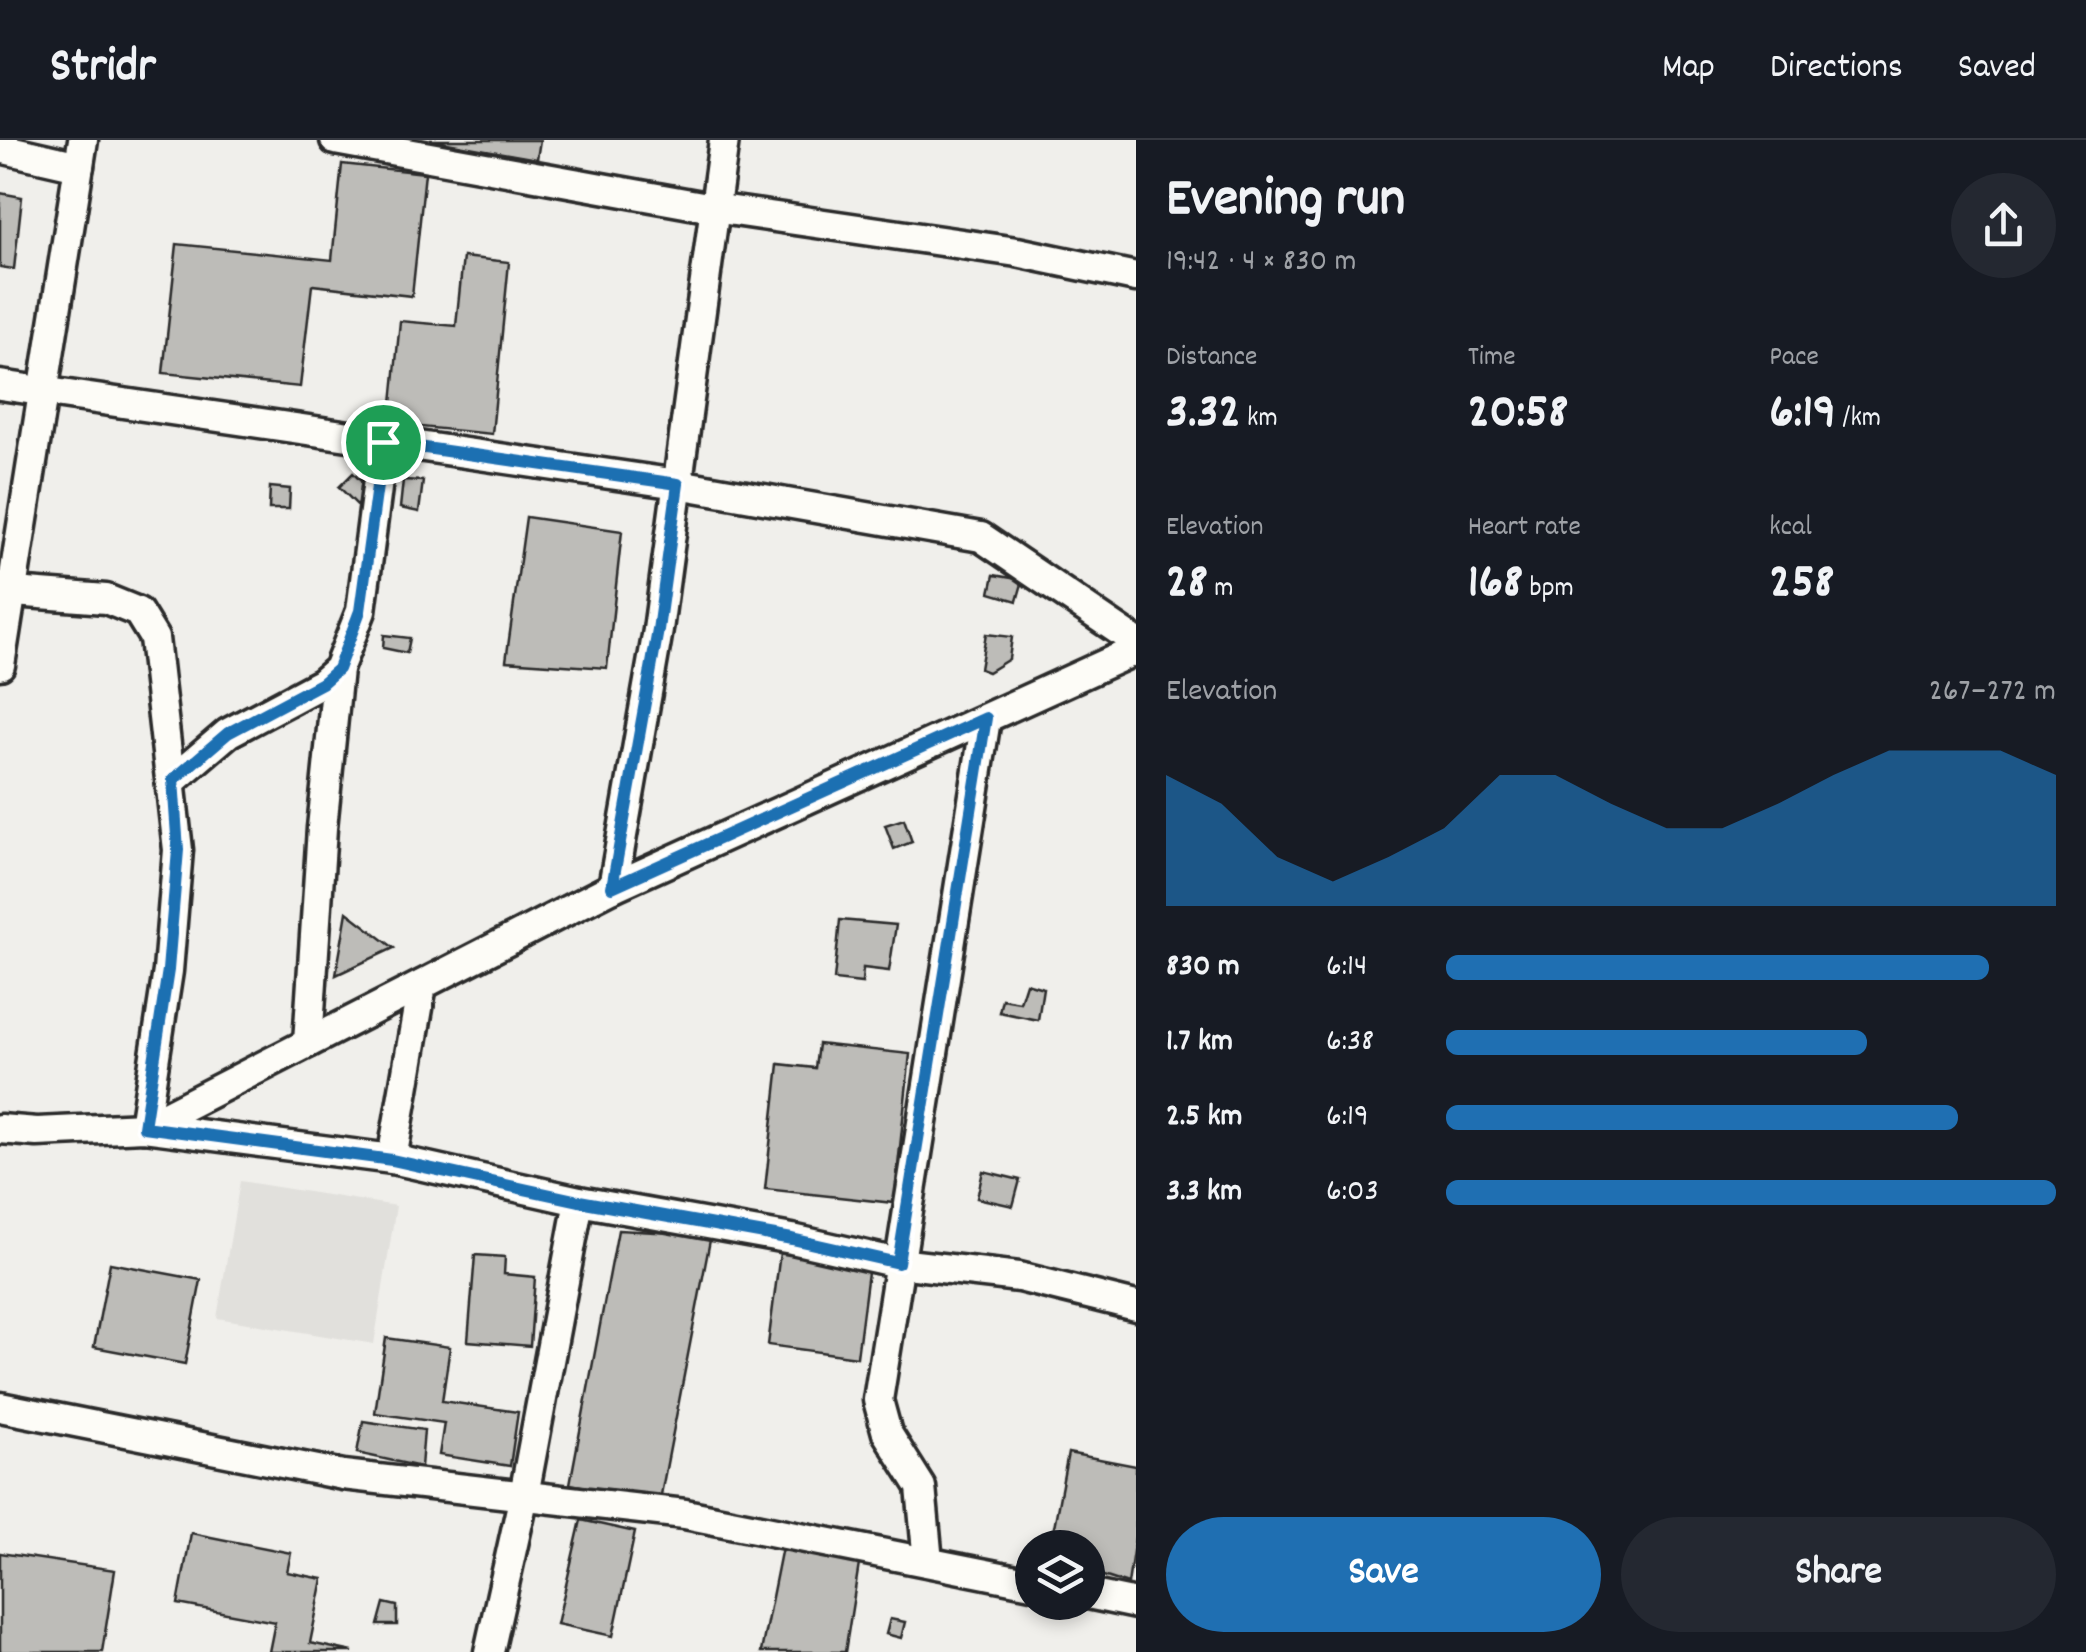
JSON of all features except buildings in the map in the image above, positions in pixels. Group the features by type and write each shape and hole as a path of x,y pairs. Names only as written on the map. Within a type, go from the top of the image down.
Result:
{"street":[{"path":"336,140 713,208 1017,252 1136,277"},
{"path":"612,887 658,630 724,140"},
{"path":"0,148 81,153 0,665"},
{"path":"0,385 678,484 980,538 1136,642"},
{"path":"308,1043 322,828 338,669 360,611 383,442"},
{"path":"14,592 106,598 138,612 154,638 173,780 177,867 168,970 144,1127"},
{"path":"144,1127 612,887 1136,650"},
{"path":"173,780 228,733 322,683 338,669"},
{"path":"928,1562 921,1487 888,1433 878,1400 986,718"},
{"path":"392,1160 422,985"},
{"path":"0,1129 37,1132 144,1127 392,1160 898,1263 1019,1277 1136,1306"},
{"path":"0,1146 37,1132"},
{"path":"488,1652 524,1495 579,1201"},
{"path":"0,1407 343,1475 685,1514 1015,1580"},
{"path":"1105,1598 1136,1604"}],"shaded area":[{"path":"240,1181 396,1206 374,1344 217,1318"}],"route":[{"path":"383,442 678,484 658,630 612,887 986,718 898,1263 392,1160 144,1127 168,970 178,850 173,780 228,733 322,683 338,669 360,611 383,442"}]}
